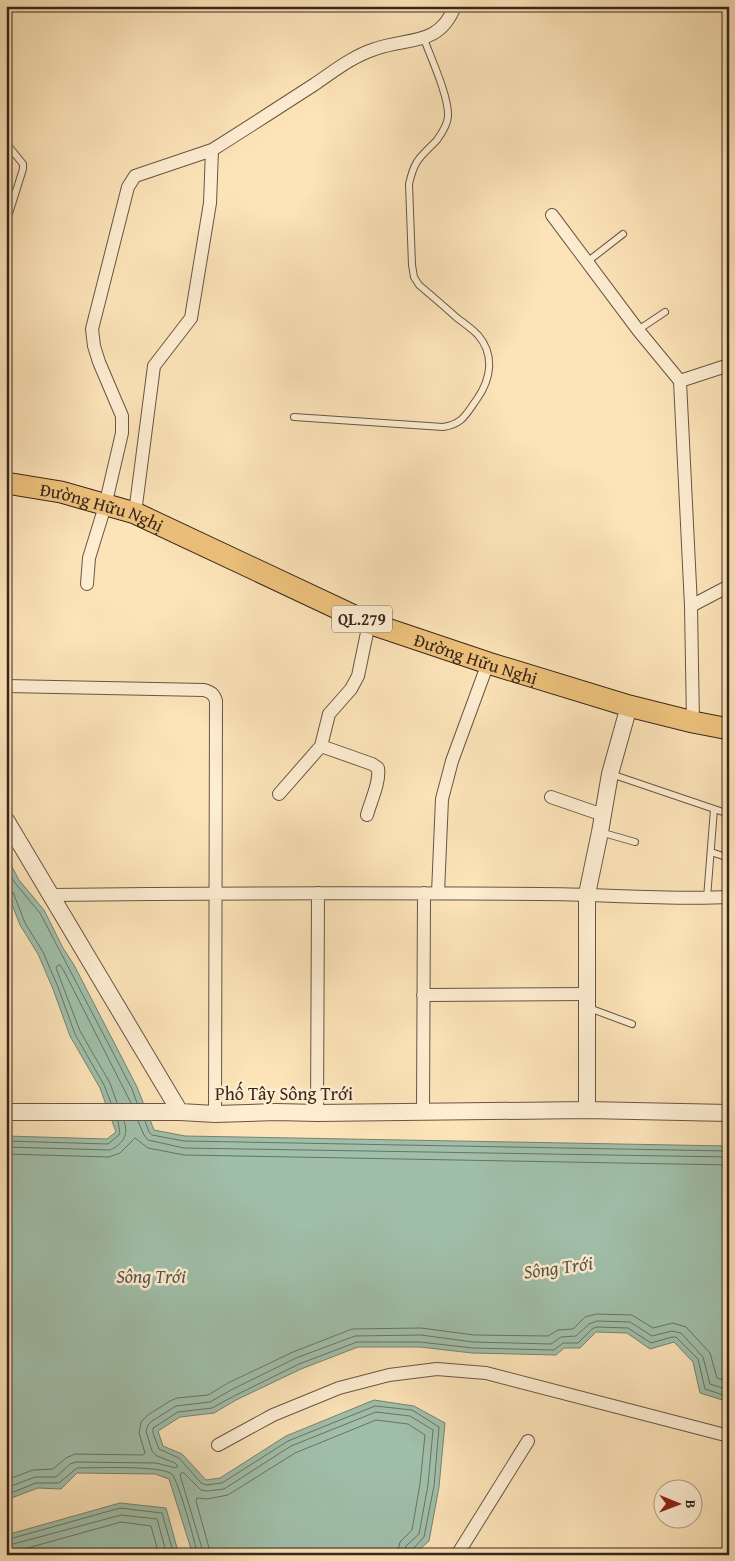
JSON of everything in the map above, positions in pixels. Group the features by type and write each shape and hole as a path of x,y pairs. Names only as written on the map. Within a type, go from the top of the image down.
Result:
{"highway":[{"name":"Đường Hữu Nghị","path":"6,483 61,492 135,513 369,622 488,663 629,706 729,729"}],"street":[{"path":"87,584 89,558 105,506 122,433 122,416 98,362 92,329 128,187 135,176 212,150 362,54 395,43 424,39 438,30 446,21 454,6"},
{"path":"135,513 154,366 191,318 210,203 212,150"},
{"path":"552,215 638,330 680,381 691,606 693,722"},
{"path":"680,381 729,365"},
{"path":"691,606 729,586"},
{"path":"279,794 321,746 328,714 351,689 358,676 369,622"},
{"path":"438,893 442,799 452,761 488,663"},
{"path":"6,686 204,690 214,695 216,701 216,1114"},
{"path":"587,1110 587,894 610,774 629,706"},
{"path":"321,746 372,764 378,768 379,774 367,814"},
{"path":"550,797 603,815"},
{"path":"6,820 180,1112"},
{"path":"317,1113 318,893"},
{"path":"423,1111 424,893"},
{"path":"50,895 438,893 729,897"},
{"path":"423,994 588,1001"},
{"name":"Phố Tây Sông Trới","path":"6,1112 180,1112 216,1114 587,1110 729,1113"},
{"path":"218,1445 272,1415 339,1388 389,1375 437,1369 486,1373 729,1436"},
{"path":"457,1555 528,1440"}],"lane":[{"path":"294,417 443,427 453,425 462,420 485,388 489,376 490,360 487,348 478,335 419,285 414,277 410,184 412,171 417,159 441,134 448,118 448,106 424,39"},
{"path":"6,143 23,164 23,169 6,223"},
{"path":"587,262 623,234"},
{"path":"638,330 666,312"},
{"path":"610,774 729,814"},
{"path":"707,898 714,809"},
{"path":"600,832 635,842"},
{"path":"711,852 729,858"},
{"path":"588,1001 632,1024"}],"water":[{"name":"Sông Trới","path":"6,855 19,880 44,910 63,948 74,965 137,1087 154,1130 185,1136 729,1146 729,1402 700,1393 693,1362 674,1342 650,1349 627,1333 596,1332 580,1348 564,1348 556,1355 472,1353 420,1347 358,1347 301,1369 236,1400 214,1413 180,1417 158,1431 163,1446 182,1454 206,1480 220,1478 286,1436 374,1400 414,1406 445,1423 439,1487 429,1541 413,1555 193,1555 169,1479 155,1474 77,1473 61,1489 38,1488 6,1500 6,1136 107,1139 116,1132 100,1088 70,1036 38,954 20,925 6,889"},
{"path":"120,1503 166,1508 179,1555 6,1555 6,1535"}]}
